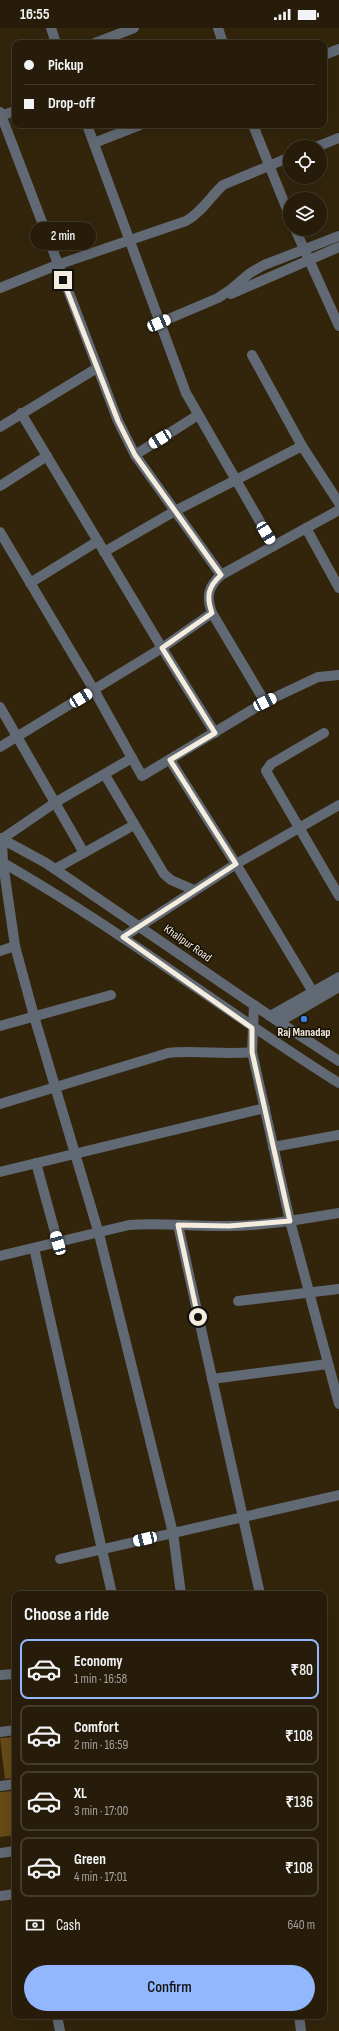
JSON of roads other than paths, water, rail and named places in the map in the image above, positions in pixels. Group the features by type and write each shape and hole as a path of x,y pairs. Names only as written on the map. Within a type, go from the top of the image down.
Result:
{"street":[{"path":"50,28 55,40"},
{"path":"103,40 134,28"},
{"path":"218,28 223,40"},
{"path":"327,54 339,49"},
{"path":"12,112 0,115 118,421 135,455 221,575"},
{"path":"88,128 186,393 274,546"},
{"path":"94,143 132,128"},
{"path":"254,128 283,200"},
{"path":"327,143 339,138"},
{"path":"0,288 57,265 190,219 204,207 215,192 223,185 283,160"},
{"path":"298,236 339,326"},
{"path":"160,324 218,298 250,273 264,265 339,236"},
{"path":"160,324 339,247"},
{"path":"252,355 302,446 339,503"},
{"path":"0,427 97,368"},
{"path":"21,413 162,648 215,733"},
{"path":"135,455 198,415"},
{"path":"104,552 176,511 302,446"},
{"path":"0,486 46,456"},
{"path":"265,702 212,613 208,593 214,582 221,575 339,510"},
{"path":"306,528 339,588"},
{"path":"0,532 94,690 142,776 265,702 318,677 339,675"},
{"path":"30,583 98,541"},
{"path":"0,747 162,648 212,613"},
{"path":"0,708 56,802 84,853"},
{"path":"324,733 271,764 267,768 267,774 339,896"},
{"path":"132,758 105,776 56,802 1,838 2,862 15,946 34,1016 99,1234 172,1533 181,1591"},
{"path":"170,760 236,864 313,992"},
{"path":"105,776 164,874 171,880 194,890"},
{"path":"123,937 236,864 339,805"},
{"path":"55,869 134,825"},
{"name":"Khalipur Road","path":"1,838 55,869 270,1016 339,1061"},
{"path":"2,862 123,937 252,1028 339,1083"},
{"path":"0,950 15,946"},
{"path":"270,1016 339,977"},
{"path":"279,1022 339,987"},
{"path":"0,1026 111,995"},
{"path":"254,1005 252,1052 290,1221 339,1404"},
{"path":"0,1104 55,1086 168,1053 192,1051 222,1054 252,1052"},
{"path":"0,1172 265,1108"},
{"path":"273,1147 339,1135"},
{"path":"36,1164 58,1243"},
{"path":"0,1256 99,1234 129,1225 148,1223 229,1226 290,1221 339,1213"},
{"path":"178,1225 259,1591"},
{"path":"34,1248 111,1591"},
{"path":"238,1301 339,1289"},
{"path":"212,1379 328,1364"},
{"path":"60,1559 339,1494"},
{"path":"0,1675 12,1674"},
{"path":"0,1732 12,1730"},
{"path":"0,1786 12,1784"},
{"path":"0,1853 12,1851"},
{"path":"0,1896 12,1894"},
{"path":"58,2019 60,2031"},
{"path":"299,2019 301,2031"}],"place":[{"name":"Raj Manadap","path":"304,1019"}]}
